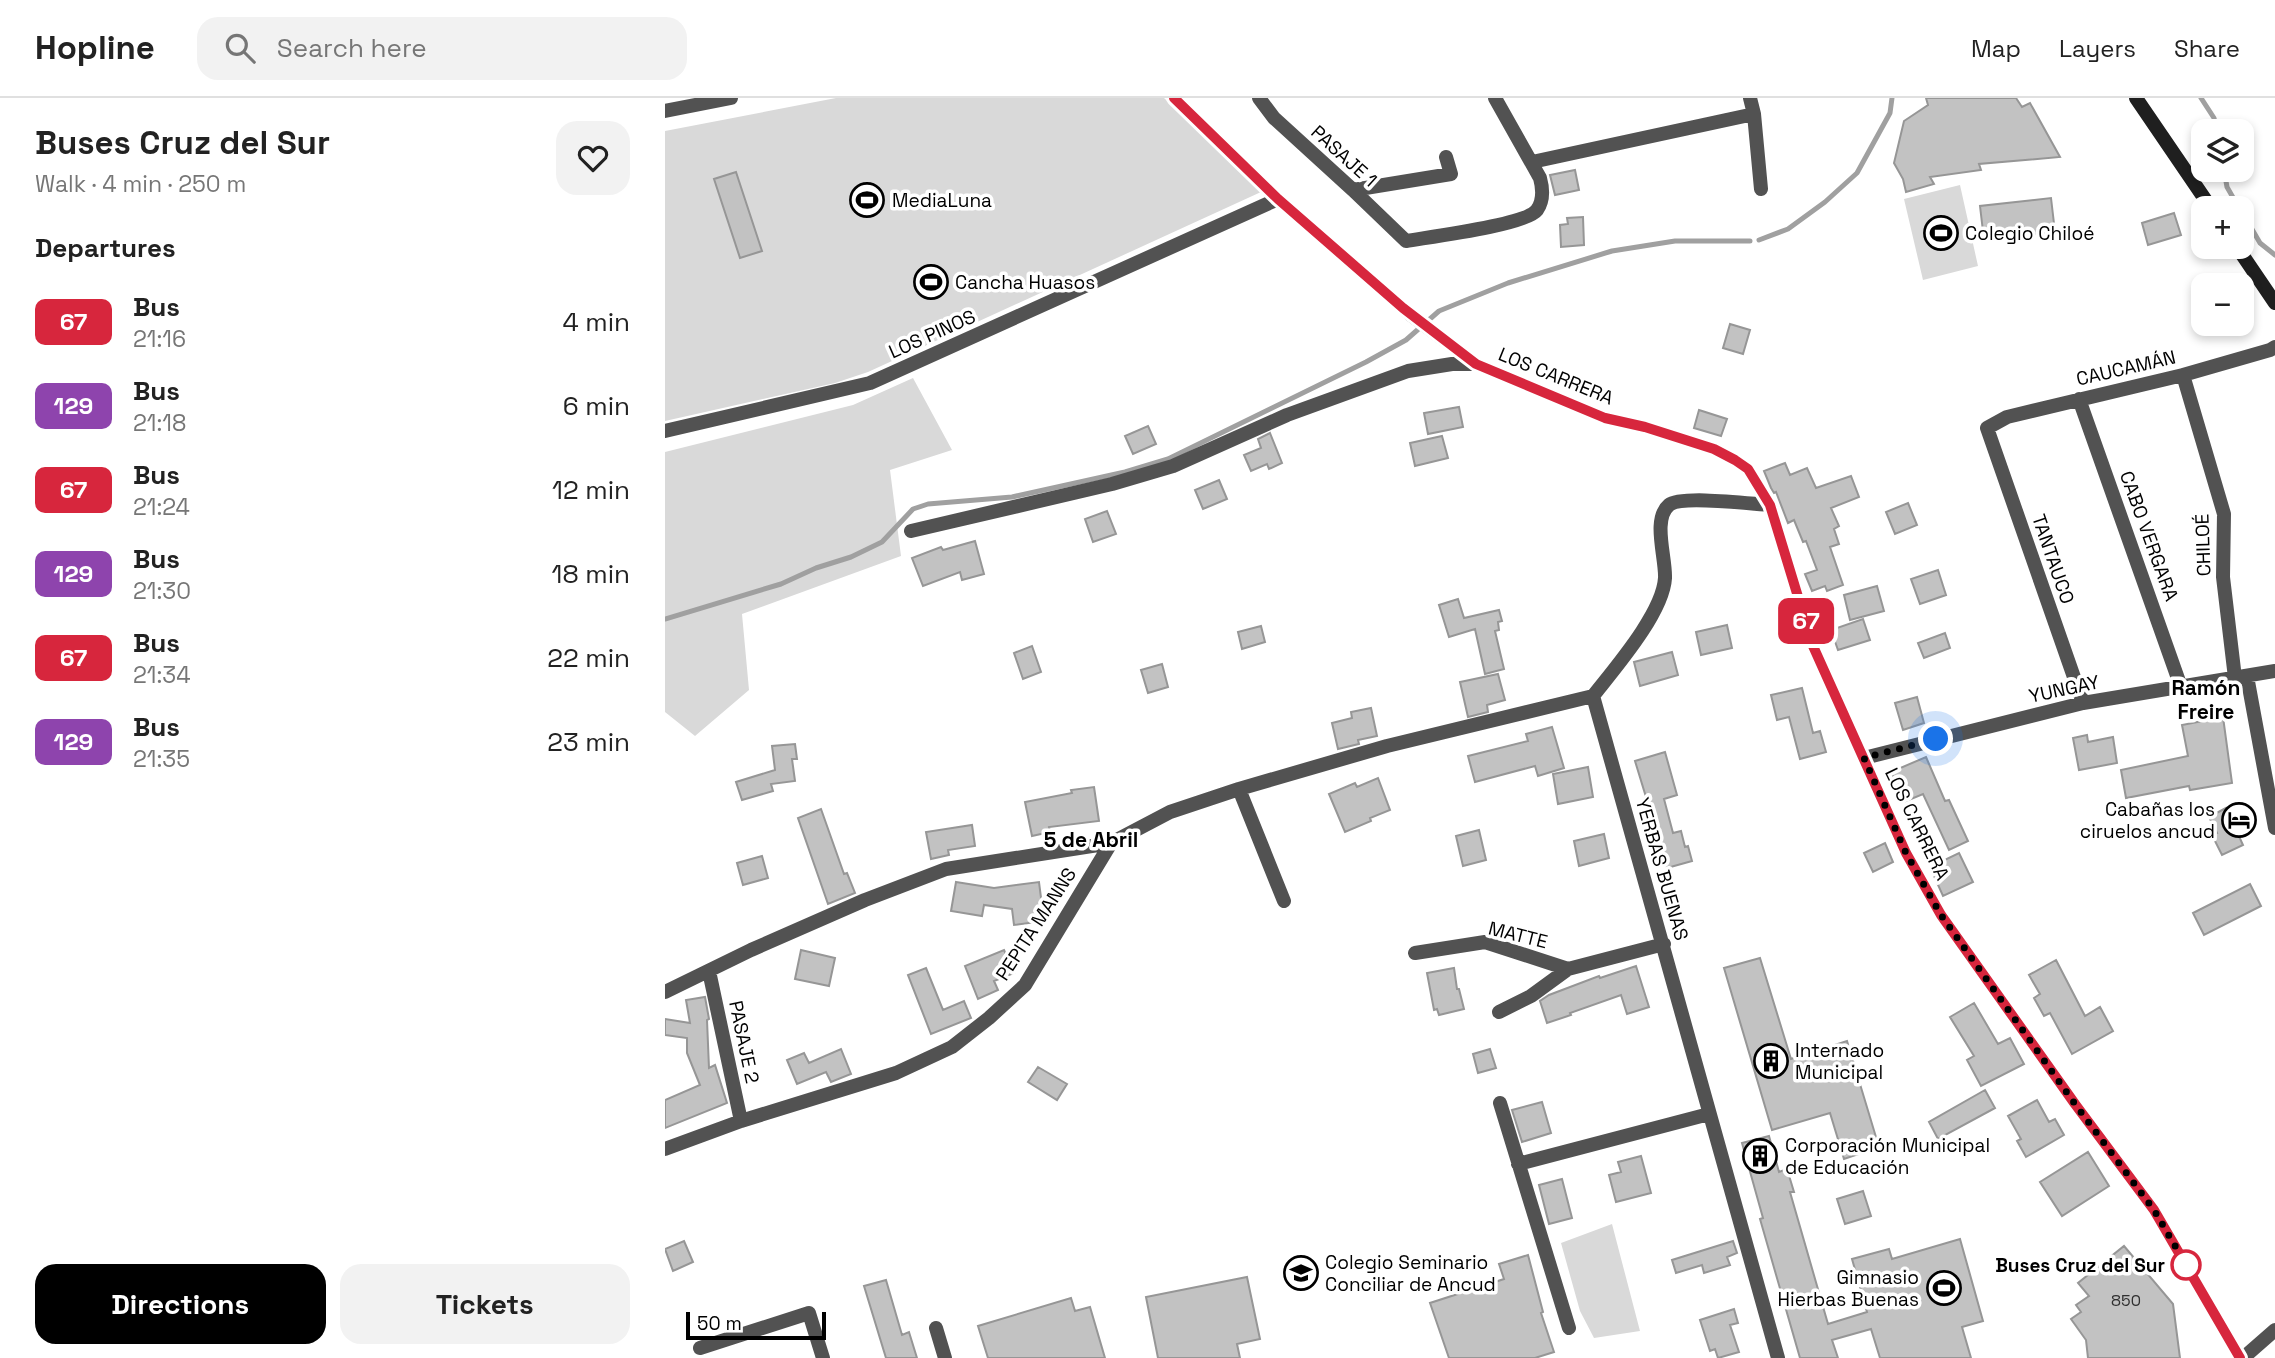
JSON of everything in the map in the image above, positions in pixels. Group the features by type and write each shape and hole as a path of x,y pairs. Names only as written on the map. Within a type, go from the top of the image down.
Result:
{"street":[{"path":"665,111 731,98"},
{"name":"LOS CARRERA","path":"1174,98 1278,199 1411,315 1476,364 1605,418 1645,427 1724,454 1748,469 1770,505 1813,646 1906,853 1941,915 2154,1210 2241,1358"},
{"name":"PASAJE 1","path":"1259,98 1274,118 1406,241 1515,222 1537,211 1543,188 1532,162"},
{"path":"1495,98 1532,162 1754,114"},
{"path":"1751,98 1761,189"},
{"path":"2136,98 2203,196"},
{"path":"1353,190 1451,174 1446,157"},
{"name":"LOS PINOS","path":"665,431 870,383 1278,199"},
{"path":"2245,259 2275,303"},
{"name":"CAUCAMÁN","path":"1987,428 2007,417 2183,375 2270,351 2275,347"},
{"path":"911,531 1112,484 1173,466 1287,415 1408,371 1452,364 1476,364"},
{"name":"CHILOÉ","path":"2183,375 2224,514 2223,577 2241,677 2275,828"},
{"name":"CABO VERGARA","path":"2080,399 2181,687"},
{"name":"TANTAUCO","path":"1987,428 2083,703"},
{"path":"665,992 865,900 946,869 1111,843 1170,812 1238,789 1387,746 1593,696 1642,631 1660,597 1665,580 1662,516 1669,506 1679,501 1770,505"},
{"name":"YUNGAY","path":"1864,758 2083,703 2275,671"},
{"name":"YERBAS BUENAS","path":"1593,696 1778,1358"},
{"path":"1238,789 1284,901"},
{"name":"PEPITA MANNS","path":"665,1149 741,1121 896,1073 952,1047 1025,985 1111,843"},
{"name":"MATTE","path":"1415,953 1485,942 1568,969"},
{"name":"MATTE","path":"1499,1012 1531,996 1568,969 1664,944"},
{"name":"PASAJE 2","path":"709,971 741,1121"},
{"path":"1500,1103 1569,1328"},
{"path":"1518,1164 1709,1114"},
{"path":"700,1348 810,1313 823,1358"},
{"path":"936,1328 945,1358"},
{"path":"2241,1358 2275,1330"}],"shaded area":[{"name":"Cancha Huasos","path":"836,98 1164,98 1261,192 868,372 835,383 665,421 665,131"},
{"name":"Colegio Chiloé","path":"1960,185 1978,266 1923,280 1904,199"},
{"path":"913,378 952,450 890,470 901,556 742,614 749,690 695,736 665,712 665,452 853,405"},
{"path":"1612,1224 1640,1331 1594,1338 1580,1311 1561,1243"}],"building":[{"path":"1926,98 2016,98 2022,107 2030,103 2060,157 1979,164 1981,170 1930,177 1934,184 1906,192 1903,179 1894,163 1904,121 1928,105"},
{"path":"1575,170 1579,190 1555,195 1550,175"},
{"path":"736,172 762,251 740,258 714,179"},
{"path":"2051,198 2055,232 1984,240 1980,206"},
{"path":"2174,213 2181,235 2148,245 2142,223"},
{"path":"1583,217 1584,245 1561,247 1560,225 1568,224 1567,218"},
{"path":"1730,324 1750,330 1743,354 1723,348"},
{"path":"1459,407 1463,427 1428,434 1424,413"},
{"path":"1699,410 1727,419 1721,436 1694,428"},
{"path":"1148,426 1156,444 1133,454 1125,436"},
{"path":"1270,433 1282,463 1269,469 1267,464 1251,471 1244,455 1261,448 1258,439"},
{"path":"1442,436 1448,458 1415,466 1410,443"},
{"path":"1785,463 1790,475 1807,468 1816,488 1851,476 1859,497 1831,508 1839,526 1834,529 1839,544 1830,547 1843,585 1827,591 1825,586 1812,591 1805,574 1817,570 1806,541 1803,542 1794,520 1788,523 1764,471"},
{"path":"1219,480 1227,499 1203,509 1195,490"},
{"path":"1908,503 1917,525 1895,534 1886,512"},
{"path":"1107,511 1116,534 1093,542 1085,519"},
{"path":"975,541 984,574 962,580 960,572 923,586 912,558 941,547 943,550"},
{"path":"1938,570 1946,595 1920,604 1911,579"},
{"path":"1877,586 1884,611 1850,620 1844,595"},
{"path":"1458,599 1464,618 1499,610 1502,621 1498,622 1499,630 1495,631 1504,669 1485,674 1475,629 1449,637 1439,605"},
{"path":"1863,619 1870,640 1838,650 1831,630"},
{"path":"1727,625 1732,648 1701,655 1696,632"},
{"path":"1261,626 1265,642 1242,649 1238,632"},
{"path":"1945,633 1950,648 1924,658 1918,643"},
{"path":"1032,646 1041,672 1023,679 1014,653"},
{"path":"1672,652 1678,675 1640,686 1634,662"},
{"path":"1162,664 1168,687 1148,693 1141,670"},
{"path":"1498,674 1505,700 1487,705 1488,712 1468,717 1460,682"},
{"path":"1802,688 1813,733 1820,731 1826,752 1800,759 1789,717 1777,720 1771,695"},
{"path":"1917,697 1924,723 1903,730 1895,703"},
{"path":"1371,708 1377,736 1358,740 1359,744 1338,749 1332,723 1352,718 1351,712"},
{"path":"2223,717 2232,783 2190,790 2189,786 2126,798 2121,770 2188,756 2182,725"},
{"path":"1552,727 1564,768 1538,776 1535,766 1475,782 1468,756 1528,741 1526,734"},
{"path":"2087,735 2088,742 2113,737 2117,763 2079,770 2073,738"},
{"path":"795,744 797,759 792,759 795,781 771,784 773,791 742,800 736,782 775,770 772,746"},
{"path":"1665,752 1677,795 1664,799 1673,833 1681,831 1692,861 1667,868 1662,849 1656,850 1648,821 1653,820 1635,761"},
{"path":"1926,757 1945,801 1949,800 1968,841 1949,850 1923,794 1904,802 1891,772"},
{"path":"1588,767 1593,797 1558,804 1553,774"},
{"path":"1378,778 1390,810 1345,832 1329,794 1355,783 1357,787"},
{"path":"1094,787 1099,821 1049,827 1050,832 1032,836 1025,802"},
{"path":"2226,808 2243,845 2222,855 2212,835 2217,833 2209,817"},
{"path":"821,809 844,874 847,873 855,893 828,904 798,818"},
{"path":"972,825 975,846 948,850 949,855 931,859 926,832"},
{"path":"1479,830 1486,860 1463,866 1456,836"},
{"path":"1604,834 1609,858 1579,866 1574,841"},
{"path":"1885,843 1893,862 1873,872 1864,853"},
{"path":"1959,853 1973,882 1943,896 1930,867"},
{"path":"762,856 768,878 743,885 737,863"},
{"path":"956,882 994,888 1039,882 1044,921 1014,925 1012,909 984,905 982,916 951,911"},
{"path":"2250,884 2261,906 2204,935 2193,913"},
{"path":"801,950 835,958 829,986 795,979"},
{"path":"1004,950 1014,973 994,981 998,990 978,999 965,966"},
{"name":"Internado Municipal","path":"1760,958 1791,1059 1847,1041 1879,1147 1844,1159 1830,1113 1772,1130 1724,968"},
{"path":"2056,960 2085,1016 2100,1007 2113,1031 2072,1054 2050,1013 2044,1016 2034,998 2040,994 2029,975"},
{"path":"1636,966 1649,1007 1627,1014 1621,995 1547,1023 1540,1001 1549,995 1599,976 1600,978"},
{"path":"926,968 943,1010 964,1001 971,1018 931,1034 908,975"},
{"path":"1454,968 1464,1009 1439,1015 1437,1009 1434,1010 1427,973"},
{"path":"705,997 709,1019 709,1068 715,1065 727,1103 665,1128 665,1100 700,1085 687,1053 687,1038 665,1035 665,1019 690,1023 686,1000"},
{"path":"1974,1003 1998,1044 2010,1038 2024,1064 1981,1086 1967,1060 1974,1056 1950,1017"},
{"path":"841,1049 851,1074 831,1082 826,1072 797,1084 787,1060 804,1053 809,1063"},
{"path":"1490,1049 1496,1068 1478,1073 1473,1054"},
{"path":"1038,1067 1067,1084 1057,1100 1028,1082"},
{"path":"1985,1090 1995,1108 1938,1139 1929,1122"},
{"path":"2037,1100 2049,1122 2055,1119 2064,1135 2026,1157 2017,1141 2021,1139 2008,1116"},
{"path":"1542,1102 1551,1133 1522,1142 1512,1110"},
{"path":"1769,1136 1779,1172 1787,1169 1794,1192 1790,1192 1828,1324 1867,1312 1852,1259 1889,1249 1892,1259 1960,1239 1983,1321 1962,1327 1971,1358 1880,1358 1871,1329 1832,1340 1838,1358 1800,1358 1760,1219 1763,1218 1742,1143"},
{"path":"2088,1152 2109,1186 2062,1216 2040,1182"},
{"path":"1641,1156 1651,1193 1616,1202 1609,1175 1621,1172 1618,1162"},
{"path":"1562,1179 1572,1218 1549,1224 1539,1185"},
{"path":"1863,1191 1871,1216 1845,1224 1837,1199"},
{"path":"684,1241 693,1262 673,1271 665,1249"},
{"path":"1733,1241 1737,1253 1727,1257 1730,1265 1704,1273 1702,1265 1676,1273 1672,1260"},
{"name":"Buses Cruz del Sur","path":"2124,1246 2173,1304 2180,1358 2088,1358 2086,1340 2071,1319 2081,1312 2076,1305 2089,1296 2078,1283"},
{"path":"1528,1255 1543,1312 1541,1313 1554,1352 1535,1358 1449,1358 1430,1303 1504,1279 1499,1264"},
{"path":"1247,1277 1260,1339 1237,1344 1240,1358 1158,1358 1146,1297"},
{"path":"886,1280 902,1335 909,1332 917,1358 886,1358 864,1286"},
{"path":"1071,1298 1075,1311 1090,1307 1105,1358 988,1358 978,1326"},
{"path":"1734,1309 1738,1323 1730,1325 1739,1352 1718,1358 1715,1349 1710,1351 1700,1320"}],"waterway":[{"path":"1759,240 1788,229 1825,202 1857,173 1890,113 1892,98"},
{"path":"2201,98 2214,119"},
{"path":"2226,182 2232,196"},
{"path":"2254,233 2260,243 2275,255"},
{"path":"665,619 781,584 816,568 851,557 882,542 913,509 928,504 1012,497 1125,472 1168,459 1366,362 1406,340 1439,311 1508,283 1612,251 1675,241 1750,241"}],"bus line":[{"name":"67","path":"1174,98 1278,199 1403,308 1476,364 1605,418 1645,427 1714,449 1742,464 1754,476 1770,505 1813,646 1906,853 1941,915 2154,1210 2240,1358"}],"place":[{"name":"MediaLuna","path":"867,200"},
{"name":"Colegio Chiloé","path":"1941,233"},
{"name":"Cancha Huasos","path":"931,282"},
{"name":"Cabañas los ciruelos ancud","path":"2239,820"},
{"name":"Internado Municipal","path":"1771,1061"},
{"name":"Corporación Municipal de Educación","path":"1760,1156"},
{"name":"Buses Cruz del Sur","path":"2186,1265"},
{"name":"Colegio Seminario Conciliar de Ancud","path":"1301,1273"},
{"name":"Gimnasio Hierbas Buenas","path":"1944,1288"}],"district":[{"name":"Ramón Freire","path":"2206,699"},
{"name":"5 de Abril","path":"1091,839"}],"route":[{"path":"1936,739 1864,758 1906,853 1941,915 2154,1210 2191,1273 2186,1265"}]}
